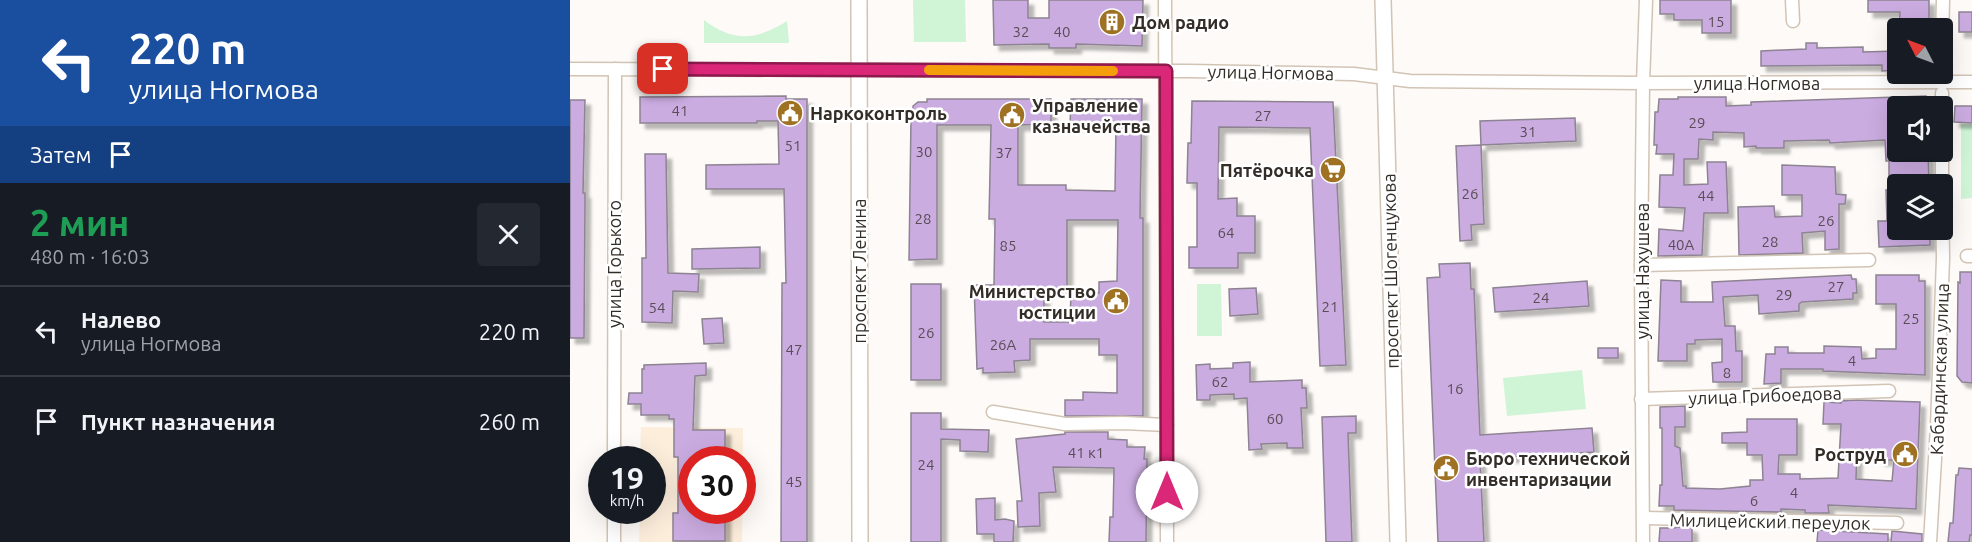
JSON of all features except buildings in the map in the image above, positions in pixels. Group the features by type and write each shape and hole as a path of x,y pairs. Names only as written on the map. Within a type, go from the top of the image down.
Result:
{"main road":[{"name":"проспект Ленина","path":"859,0 860,542"},
{"name":"проспект Шогенцукова","path":"1383,0 1398,542"}],"street":[{"path":"1165,0 1167,542"},
{"name":"улица Нахушева","path":"1643,542 1641,265 1646,0"},
{"path":"1792,0 1793,21"},
{"path":"1943,0 1943,18"},
{"name":"улица Ногмова","path":"570,69 1166,71 1354,74 1410,81 1887,83"},
{"name":"улица Горького","path":"614,446 615,69"},
{"name":"улица Ногмова","path":"1953,83 1972,82"},
{"name":"Кабардинская улица","path":"1930,542 1943,240"},
{"path":"1641,265 1869,260"},
{"name":"улица Грибоедова","path":"1641,399 1889,391"},
{"path":"993,412 1065,424 1167,425"},
{"name":"Милицейский переулок","path":"1644,518 1897,523"},
{"path":"614,524 614,542"}],"shaded area":[{"path":"641,427 743,428 743,446 678,446 678,524 742,524 742,542 639,542 640,524 666,524 666,446 640,446"}],"green space":[{"path":"913,0 965,0 966,42 914,42"},
{"path":"704,20 725,33 745,36 766,32 787,21 789,43 704,43"},
{"path":"1961,124 1972,124 1972,198 1961,199"},
{"path":"1197,284 1221,284 1222,336 1197,336"},
{"path":"1582,370 1586,409 1507,416 1503,378"}],"slow traffic":[{"path":"929,70 1113,71"}],"place":[{"name":"Дом радио","path":"1112,22"},
{"name":"Наркоконтроль","path":"790,113"},
{"name":"Управление казначейства","path":"1012,115"},
{"name":"Пятёрочка","path":"1333,170"},
{"name":"Министерство юстиции","path":"1116,301"},
{"name":"Роструд","path":"1905,454"},
{"name":"Бюро технической инвентаризации","path":"1446,468"}],"route":[{"path":"663,69 1166,71 1167,492"}]}
